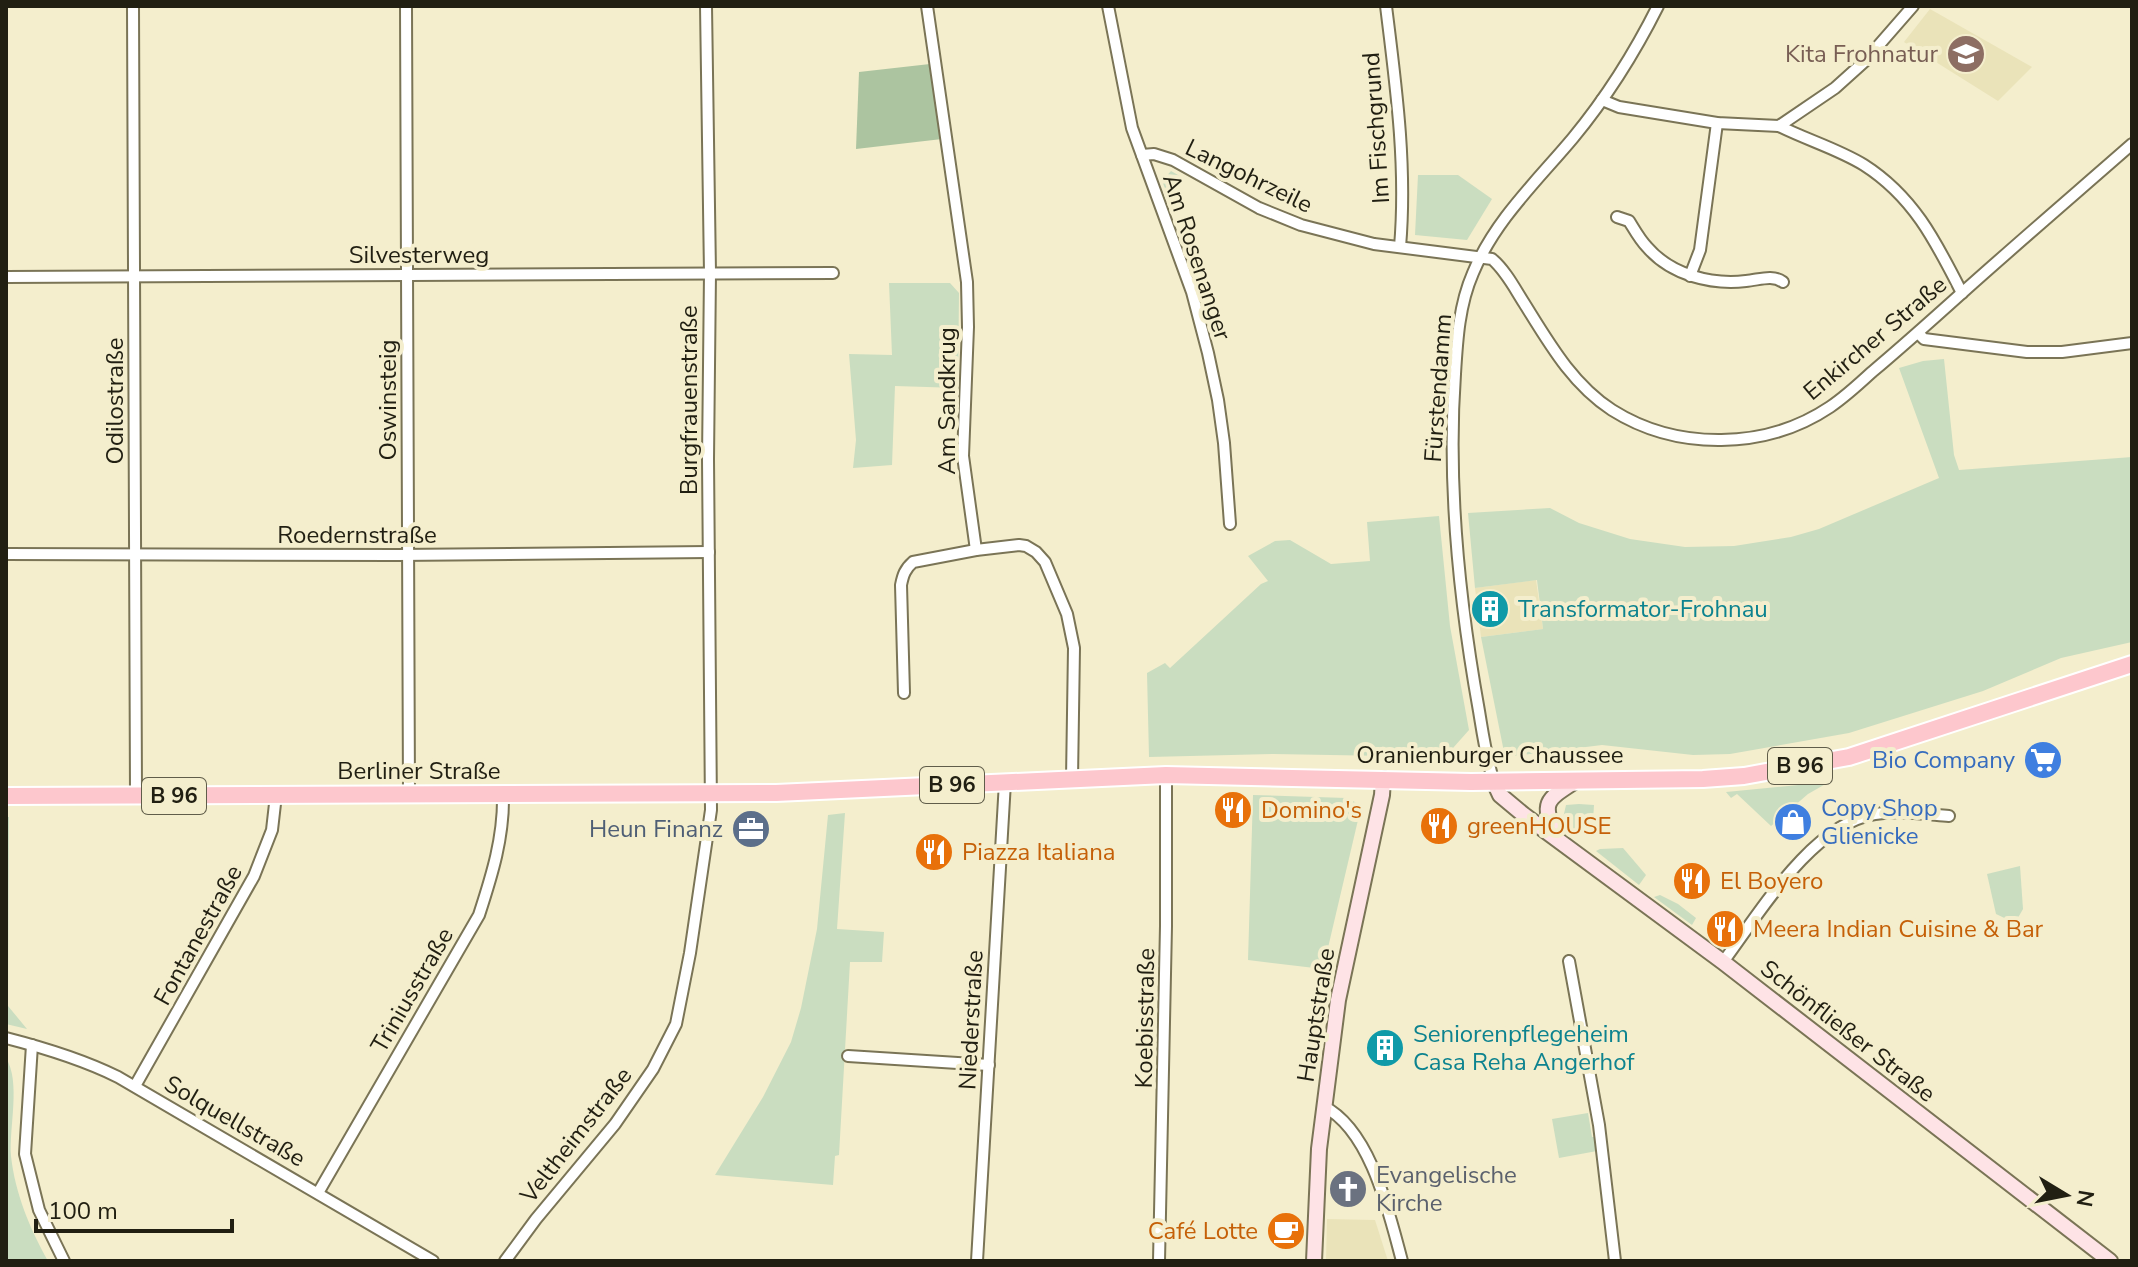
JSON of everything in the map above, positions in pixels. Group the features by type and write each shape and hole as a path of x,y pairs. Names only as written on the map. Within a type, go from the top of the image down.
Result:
{"main road":[{"name":"Oranienburger Chaussee","path":"832,791 1166,775 1494,782 1744,776 1849,757 2132,664"},
{"name":"Hauptstraße","path":"1314,1261 1323,1106 1339,991 1383,779"},
{"name":"Schönfließer Straße","path":"1494,782 1500,795 1723,962 2102,1258"},
{"path":"1558,839 1548,818 1548,805 1556,793 1574,782"},
{"name":"Berliner Straße","path":"6,796 832,791"}],"street":[{"name":"Odilostraße","path":"133,6 136,796"},
{"name":"Oswinsteig","path":"406,6 409,795"},
{"name":"Burgfrauenstraße","path":"706,6 711,794"},
{"name":"Am Sandkrug","path":"927,6 967,282 963,456 976,550"},
{"name":"Am Rosenanger","path":"1108,6 1132,128 1192,292 1208,353 1224,443 1230,524"},
{"name":"Im Fischgrund","path":"1386,6 1397,83 1401,163 1400,247"},
{"name":"Fürstendamm","path":"1494,782 1487,762 1466,639 1455,529 1453,402 1459,325 1473,273 1481,258 1518,199 1563,150 1602,100 1658,6"},
{"path":"1779,126 1835,88 1865,61 1913,6"},
{"path":"1602,100 1619,107 1717,123 1779,126 1866,166 1921,217 1962,293"},
{"path":"1690,276 1700,250 1717,123"},
{"name":"Enkircher Straße","path":"1481,258 1492,259 1498,264 1557,355 1582,385 1611,409 1642,426 1676,437 1737,440 1771,434 1805,421 1840,399 2132,144"},
{"name":"Langohrzeile","path":"1142,155 1154,154 1173,160 1259,208 1301,225 1358,241 1481,258"},
{"path":"1617,217 1629,221 1647,248 1669,266 1690,276 1734,282 1773,277 1783,282"},
{"name":"Silvesterweg","path":"6,277 833,273"},
{"path":"1918,333 1924,339 2027,352 2062,352 2132,343"},
{"path":"904,693 903,573 913,562 976,550 1026,546 1045,562 1067,614 1074,648 1072,779"},
{"name":"Roedernstraße","path":"6,554 709,552"},
{"name":"Koebisstraße","path":"1159,1261 1166,942 1166,775"},
{"name":"Niederstraße","path":"977,1261 1005,782"},
{"name":"Triniusstraße","path":"318,1193 479,915 499,844 503,794"},
{"name":"Veltheimstraße","path":"505,1261 615,1124 653,1069 676,1024 693,938 711,794"},
{"name":"Fontanestraße","path":"135,1086 254,876 272,830 276,795"},
{"path":"1723,962 1799,861 1842,824 1875,814 1949,816"},
{"path":"1569,961 1599,1125 1615,1261"},
{"name":"Solquellstraße","path":"6,1038 93,1065 135,1086 433,1261"},
{"path":"32,1045 25,1154 39,1210 64,1261"},
{"path":"848,1056 989,1065"},
{"path":"1323,1106 1346,1121 1367,1155 1402,1261"}],"shaded area":[{"name":"Kita Frohnatur","path":"1930,9 2032,67 1998,101 1904,42"},
{"path":"1536,580 1543,629 1481,637 1475,588"},
{"path":"1327,1219 1375,1220 1388,1261 1326,1261"}],"green space":[{"path":"930,64 942,139 856,149 859,72"},
{"path":"1171,171 1185,179 1167,193 1162,181"},
{"path":"1418,175 1458,175 1492,199 1467,240 1415,235"},
{"path":"889,283 950,283 959,293 958,388 895,386 892,465 853,468 856,440 849,354 892,355"},
{"path":"1944,359 1954,455 1959,470 2132,457 2132,642 2061,658 1983,691 1849,733 1730,754 1693,755 1602,745 1505,757 1481,637 1543,629 1537,580 1475,588 1468,513 1550,508 1579,523 1630,539 1685,547 1734,546 1819,529 1939,478 1899,368"},
{"path":"1439,516 1450,626 1469,730 1445,757 1273,754 1149,757 1147,673 1165,663 1170,668 1261,584 1268,581 1248,556 1275,541 1290,540 1331,564 1370,561 1367,522"},
{"path":"1829,782 1808,794 1771,826 1737,794 1731,798 1726,792"},
{"path":"1253,795 1346,798 1357,803 1358,820 1323,969 1248,960"},
{"path":"1566,805 1594,805 1592,835 1581,835 1563,818"},
{"path":"845,813 837,929 884,932 882,962 850,962 839,1155 835,1156 833,1185 715,1175 763,1097 791,1042 817,929 828,815"},
{"path":"6,817 9,817 8,1006 27,1029 6,1024"},
{"path":"1623,848 1646,875 1639,885 1596,851"},
{"path":"2020,866 2023,909 2015,923 1996,914 1987,874"},
{"path":"1660,895 1696,918 1692,925 1654,897"},
{"path":"6,1058 14,1092 13,1170 24,1210 48,1261 6,1261"},
{"path":"1588,1113 1597,1151 1559,1158 1552,1119"}],"place":[{"name":"Kita Frohnatur","path":"1966,54"},
{"name":"Transformator-Frohnau","path":"1490,609"},
{"name":"Bio Company","path":"2043,760"},
{"name":"Domino's","path":"1233,810"},
{"name":"Copy Shop Glienicke","path":"1793,822"},
{"name":"greenHOUSE","path":"1439,826"},
{"name":"Heun Finanz","path":"751,829"},
{"name":"Piazza Italiana","path":"934,852"},
{"name":"El Boyero","path":"1692,881"},
{"name":"Meera Indian Cuisine & Bar","path":"1725,929"},
{"name":"Seniorenpflegeheim Casa Reha Angerhof","path":"1385,1048"},
{"name":"Evangelische Kirche","path":"1348,1189"},
{"name":"Café Lotte","path":"1286,1231"}]}
